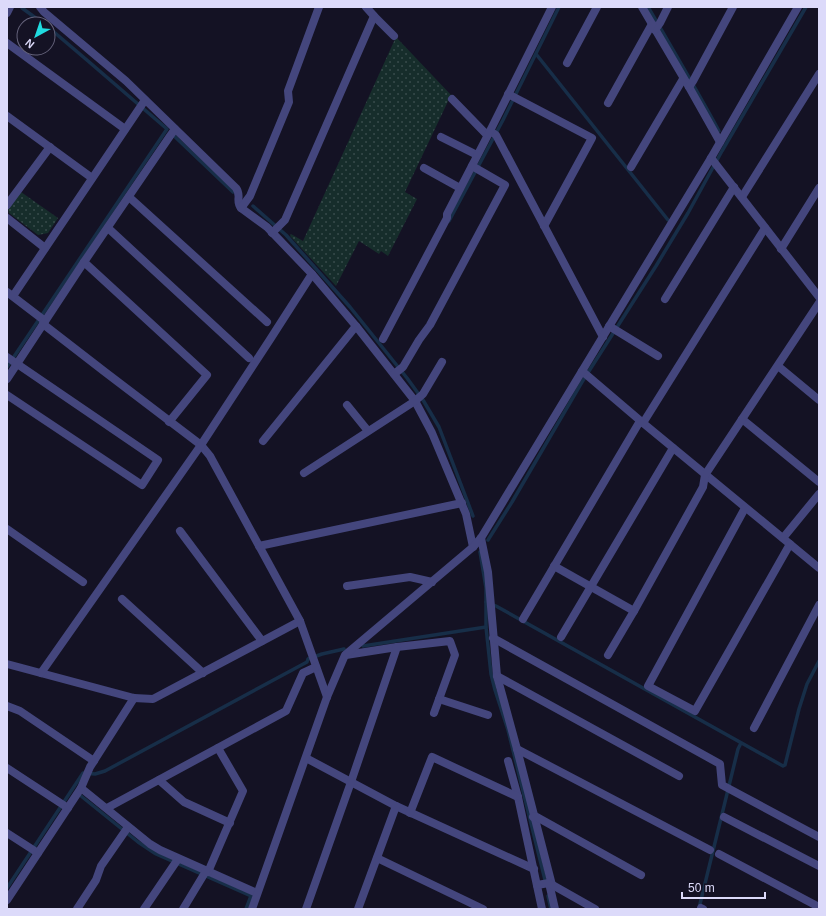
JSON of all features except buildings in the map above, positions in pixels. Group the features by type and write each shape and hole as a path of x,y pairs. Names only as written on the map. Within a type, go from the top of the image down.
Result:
{"street":[{"path":"7,13 10,7"},
{"path":"40,7 126,82 142,104 236,188 239,194 238,204 241,208 273,232 398,371 418,398 462,503 466,514 473,547"},
{"path":"241,208 250,196 289,102 288,91 319,7"},
{"path":"366,7 394,36"},
{"path":"383,340 448,218 447,214 460,188 475,168 477,155 513,97 552,7"},
{"path":"566,63 597,7"},
{"path":"642,7 656,26 684,79 691,84 720,142"},
{"path":"608,103 668,7"},
{"path":"691,84 733,7"},
{"path":"252,909 327,697 345,655 473,547 481,538 585,374 603,336 614,328 714,161 720,142 798,7"},
{"path":"273,232 284,220 374,16"},
{"path":"7,43 125,129"},
{"path":"742,197 819,74"},
{"path":"631,167 684,79"},
{"path":"513,97 592,138 544,226"},
{"path":"452,99 492,133 603,336"},
{"path":"142,104 45,248 10,294 201,445 210,456 300,621 327,697"},
{"path":"7,116 92,178"},
{"path":"7,379 11,361 43,320 108,228 172,132"},
{"path":"441,137 477,155"},
{"path":"7,204 50,147"},
{"path":"714,161 819,298"},
{"path":"424,168 460,188"},
{"path":"398,371 430,325 505,185 475,168"},
{"path":"665,299 734,187"},
{"path":"781,249 819,188"},
{"path":"129,197 267,322"},
{"path":"7,218 45,248"},
{"path":"108,228 249,358"},
{"path":"523,619 641,422 765,228"},
{"path":"84,262 207,375 170,422"},
{"path":"41,673 201,445 312,274"},
{"path":"608,655 703,487 705,474 819,303"},
{"path":"262,441 356,326"},
{"path":"614,328 658,356"},
{"path":"7,395 142,485 158,460 11,361"},
{"path":"304,473 418,398 442,362"},
{"path":"778,366 819,400"},
{"path":"585,374 641,422 819,568"},
{"path":"347,405 368,431"},
{"path":"742,419 819,482"},
{"path":"561,637 673,448"},
{"path":"783,538 819,494"},
{"path":"259,546 462,503"},
{"path":"745,508 648,686 695,711 790,544"},
{"path":"7,529 83,582"},
{"path":"180,531 262,641"},
{"path":"481,538 488,572 497,676 517,749 529,818 534,870"},
{"path":"554,566 634,611"},
{"path":"347,586 410,577 432,582"},
{"path":"122,599 202,673"},
{"path":"754,728 819,604"},
{"path":"7,664 134,698 153,699 300,621"},
{"path":"493,638 720,764 722,786 819,837"},
{"path":"345,655 450,641 455,655 434,713"},
{"path":"306,909 397,647"},
{"path":"107,808 286,711 303,673 314,661"},
{"path":"497,676 679,776"},
{"path":"8,897 35,851 65,806 81,788 94,761 134,698"},
{"path":"439,699 488,715"},
{"path":"7,706 20,711 94,761"},
{"path":"183,909 205,874 230,823 243,791 218,748"},
{"path":"517,749 710,850"},
{"path":"410,813 432,757 518,797"},
{"path":"306,758 410,813 534,870 546,884 595,909"},
{"path":"508,761 518,797 529,818 546,884 555,909"},
{"path":"7,768 65,806"},
{"path":"159,780 184,802 230,823"},
{"path":"81,788 107,808 126,830 160,850 176,862 258,893"},
{"path":"358,909 396,806"},
{"path":"724,817 819,866"},
{"path":"529,818 641,875"},
{"path":"77,909 96,880 101,866 126,830"},
{"path":"7,833 35,851"},
{"path":"719,854 819,908"},
{"path":"377,858 483,909"},
{"path":"144,909 176,862"},
{"path":"542,909 546,884"}],"green space":[{"path":"396,37 451,95 405,192 417,199 388,256 381,251 379,254 359,241 336,286 290,236 291,234 303,241"},
{"path":"21,192 58,218 48,233 38,235 9,213 8,209"}],"waterway":[{"path":"449,221 503,120 559,7"},
{"path":"648,7 719,131"},
{"path":"488,540 582,382 688,213 722,151 806,7"},
{"path":"22,8 33,16"},
{"path":"7,367 167,129 56,34"},
{"path":"536,54 668,220"},
{"path":"171,133 233,192"},
{"path":"253,206 286,235 350,307 423,400 439,427 473,516"},
{"path":"480,552 486,588 486,627 491,674 508,730 546,884"},
{"path":"486,602 496,606 783,766 785,765 807,684 819,661"},
{"path":"363,646 486,627"},
{"path":"7,888 83,773 95,774 105,771 307,662 308,659 344,649"},
{"path":"699,908 738,749 741,743"},
{"path":"81,796 138,842 156,854 251,896 246,909"},
{"path":"548,896 551,909"}]}
